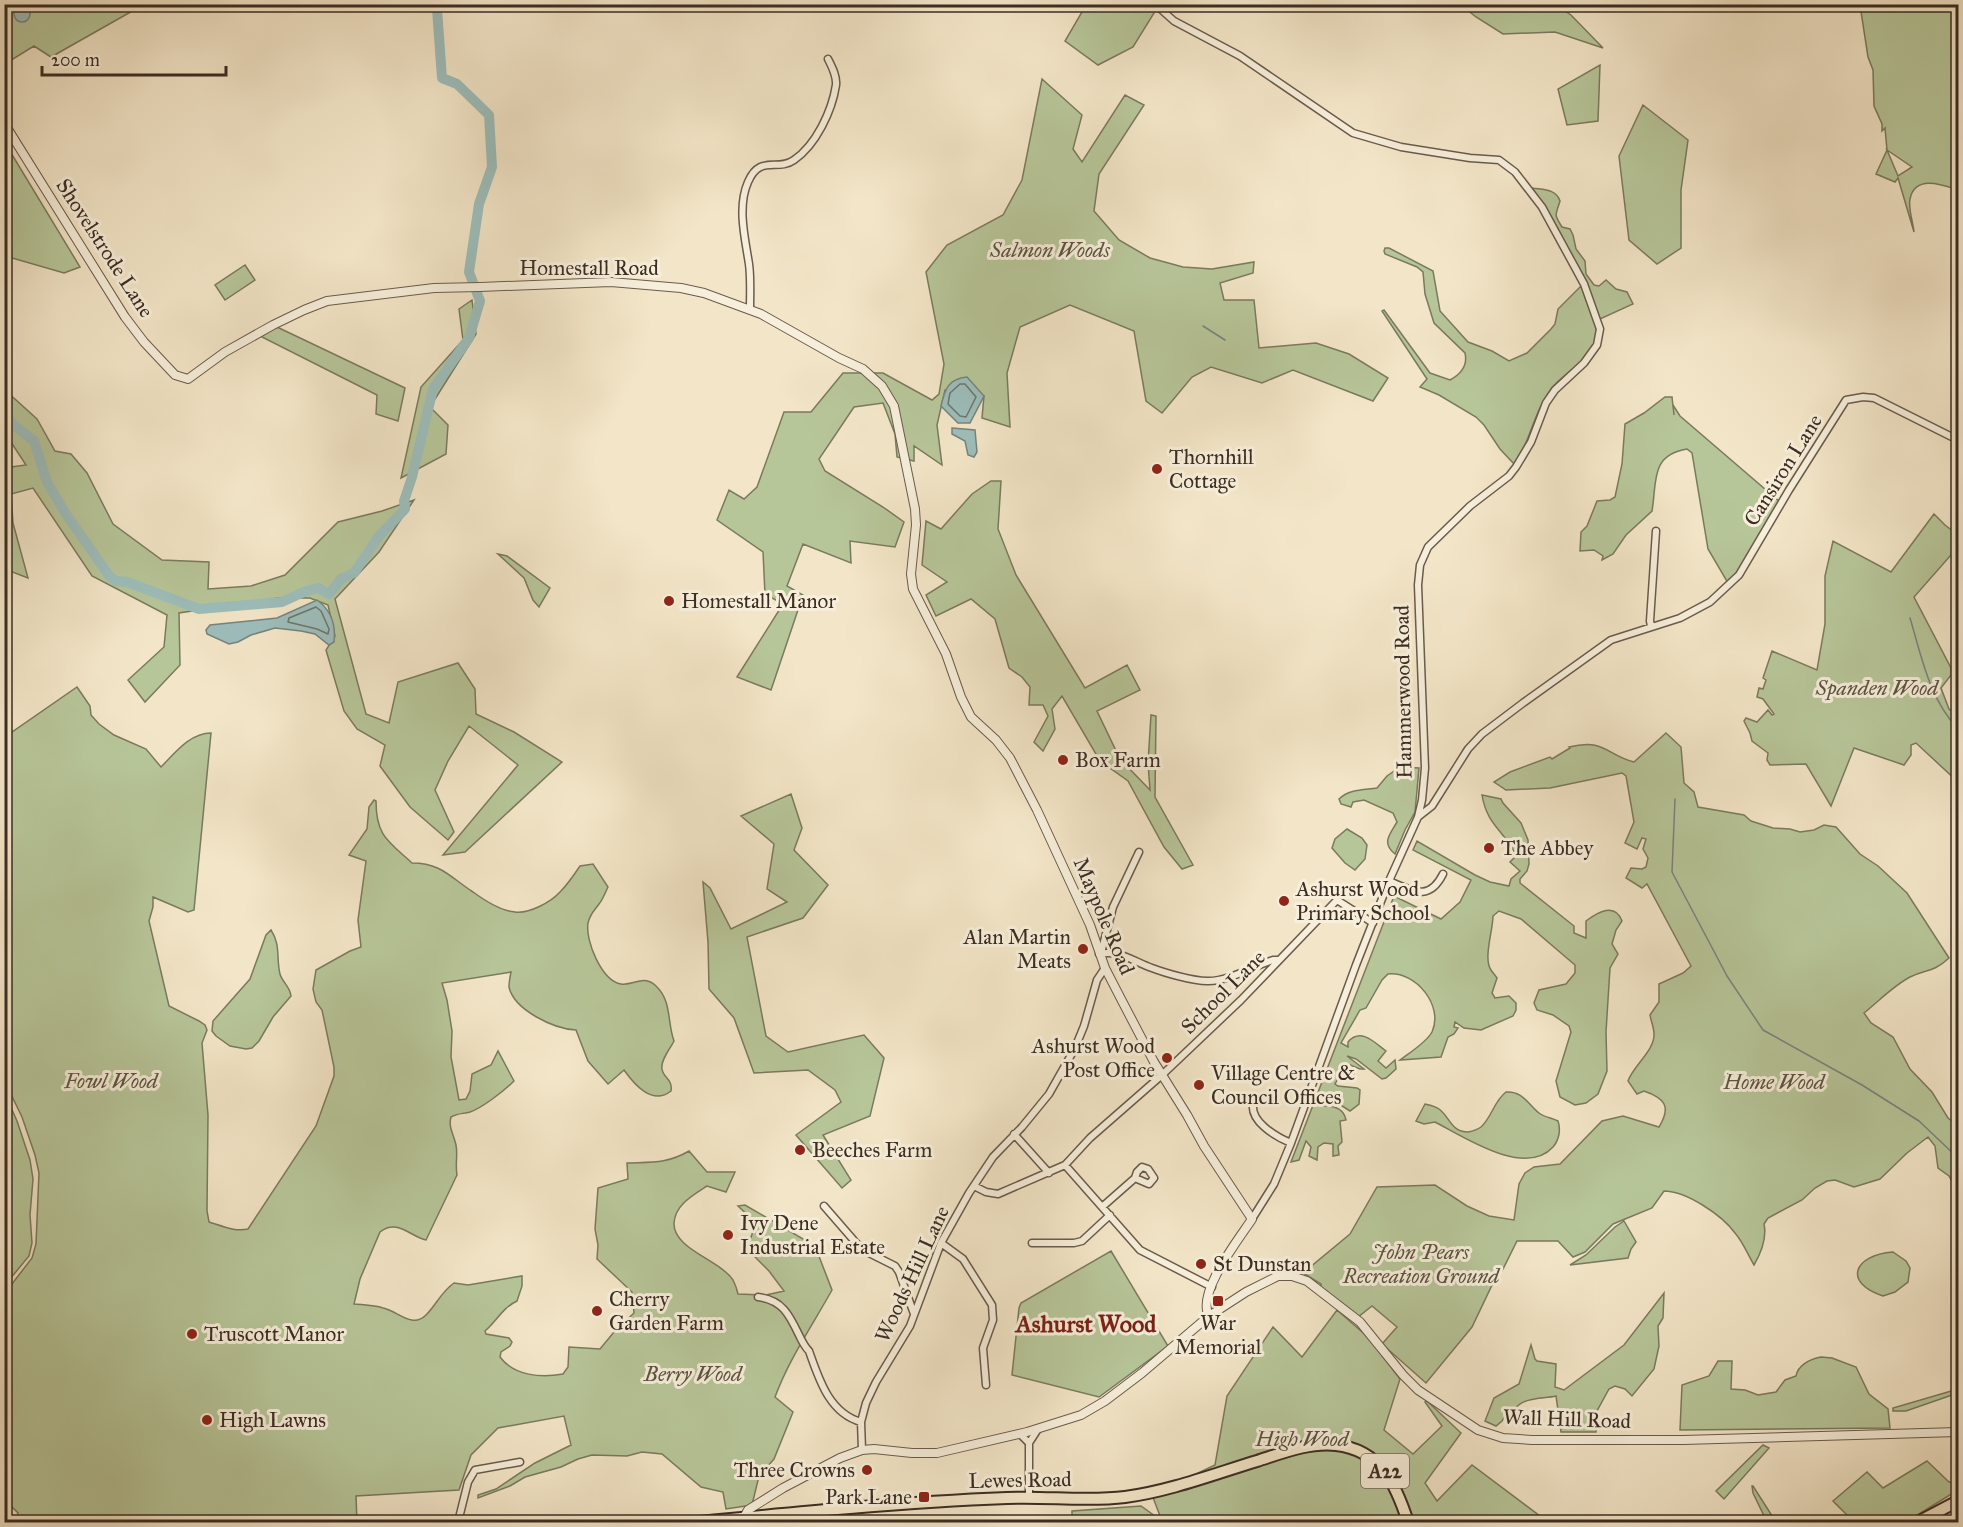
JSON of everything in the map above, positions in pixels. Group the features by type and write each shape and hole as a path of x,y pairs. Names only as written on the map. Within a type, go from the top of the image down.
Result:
{"highway":[{"name":"Lewes Road","path":"699,1522 920,1503 1029,1497 1125,1497 1170,1488 1303,1447 1336,1445 1358,1451 1380,1465 1398,1491 1408,1522"},
{"path":"1918,1522 1959,1501"}],"street":[{"name":"Hammerwood Road","path":"1155,4 1174,21 1240,56 1353,133 1401,147 1470,158 1499,160 1515,172 1542,207 1584,284 1600,329 1597,345 1584,363 1555,390 1546,403 1531,442 1516,467 1436,538 1423,556 1418,585 1425,768 1418,817 1372,924 1274,1184 1233,1248 1212,1287 1206,1301 1209,1316"},
{"path":"750,310 749,264 743,227 743,210 748,182 758,168 793,161 819,131 837,84 828,59"},
{"name":"Shovelstrode Lane","path":"4,123 125,317 144,342 175,375 188,379"},
{"name":"Homestall Road","path":"188,379 225,352 273,325 327,301 434,288 611,282 704,293 750,310 797,333 839,358 863,369 882,386 894,406 915,509 913,589 932,624"},
{"name":"Cansiron Lane","path":"1418,817 1432,806 1468,749 1482,734 1611,640 1680,618 1710,602 1739,575 1846,400 1874,398 1959,440"},
{"path":"1651,626 1656,531"},
{"name":"Maypole Road","path":"932,624 971,717 1006,752 1037,810 1090,925 1104,968 1204,1146 1252,1219"},
{"path":"1138,852 1113,907 1100,953 1120,954 1153,969 1208,982 1278,960"},
{"path":"1389,881 1413,891 1423,892 1437,886 1443,874"},
{"path":"1413,891 1417,881"},
{"name":"School Lane","path":"974,1186 986,1192 998,1194 1065,1166 1090,1138 1241,1000 1337,900 1372,924"},
{"name":"Woods Hill Lane","path":"862,1450 861,1422 876,1382 900,1344 914,1315 941,1243 993,1157 1047,1097 1075,1048 1084,1026 1096,980 1104,968"},
{"path":"1254,1101 1252,1108 1254,1115 1276,1137 1291,1143"},
{"path":"1014,1134 1049,1173"},
{"path":"1065,1166 1140,1250 1212,1287"},
{"path":"1102,1207 1135,1178"},
{"path":"824,1206 865,1251 895,1266 914,1315"},
{"path":"1032,1243 1082,1241 1110,1215"},
{"path":"941,1243 963,1258 992,1305 993,1320 984,1348 986,1385"},
{"name":"Wall Hill Road","path":"1209,1316 1270,1278 1299,1277 1360,1322 1402,1375 1418,1390 1478,1430 1503,1438 1683,1440 1959,1432"},
{"path":"758,1297 775,1300 788,1316 805,1348 809,1351 826,1395 852,1420 861,1422"},
{"path":"744,1517 748,1510 783,1488 840,1458 862,1450 937,1452 1020,1434 1081,1415 1105,1401 1142,1373 1209,1316"},
{"path":"1029,1497 1029,1443 1038,1429"},
{"path":"1020,1434 1029,1443"},
{"path":"458,1522 468,1482 475,1470 520,1462"}],"green space":[{"path":"5,5 143,5 51,57 34,46 5,64"},
{"path":"1086,5 1159,5 1133,47 1098,65 1065,41"},
{"path":"1461,5 1556,5 1571,15 1603,48 1555,32 1503,34"},
{"path":"1860,5 1958,5 1958,190 1930,183 1918,186 1910,199 1914,232 1898,178 1895,182 1876,174 1887,150 1885,128 1882,131 1882,124 1874,106 1873,70 1868,57","holes":["1887,150 1912,167 1898,176"]},
{"path":"1600,65 1598,121 1567,125 1558,89"},
{"name":"Salmon Woods","path":"1042,79 1082,115 1073,149 1082,162 1125,95 1144,105 1099,174 1094,211 1119,240 1150,258 1183,267 1212,269 1254,262 1253,273 1220,283 1224,300 1254,300 1259,348 1316,343 1349,354 1388,378 1373,401 1293,370 1262,383 1211,367 1192,377 1162,413 1146,401 1134,331 1070,305 1020,327 1007,373 1010,427 982,418 984,396 945,390 937,425 942,465 914,446 914,461 897,457 895,434 883,403 854,407 819,459 825,471 904,522 895,547 850,541 851,563 803,544 787,586 803,595 771,690 737,677 783,604 765,594 763,552 717,520 729,490 744,499 757,487 784,412 811,412 843,373 883,373 932,400 939,394 944,364 926,272 947,245 1003,215 1022,180"},
{"path":"1643,105 1688,140 1681,190 1681,248 1657,264 1629,240 1619,156"},
{"path":"4,143 80,267 64,273 5,256"},
{"path":"1532,188 1549,191 1558,197 1560,201 1556,214 1557,219 1562,227 1570,229 1576,249 1585,261 1586,274 1594,285 1599,286 1606,280 1616,289 1627,292 1633,304 1600,319 1586,282"},
{"path":"1385,248 1433,271 1440,311 1468,342 1492,351 1509,361 1527,353 1555,324 1558,309 1580,287 1583,288 1595,322 1595,342 1587,356 1556,383 1545,398 1515,465 1476,417 1439,395 1420,387 1427,379 1382,311 1384,310 1430,373 1450,380 1463,369 1465,353 1434,323 1425,294 1423,272 1417,267 1385,254"},
{"path":"245,265 255,280 225,300 215,285"},
{"path":"472,300 476,334 430,407 448,425 446,454 401,478 421,387 463,340 459,309"},
{"path":"277,327 405,388 398,421 376,414 377,395 260,336"},
{"path":"5,390 37,419 55,451 71,454 87,473 113,524 162,560 209,562 208,589 251,586 285,575 338,522 414,500 379,552 335,599 366,714 389,723 398,682 458,663 475,689 476,714 514,732 562,762 465,852 443,855 518,765 469,726 448,761 435,790 454,832 448,840 410,807 380,766 385,745 357,729 344,711 326,650 335,636 328,605 310,598 278,598 179,613 180,665 145,702 128,680 164,647 167,615 92,576 33,488 11,494 13,523 28,578 7,570 4,565 4,468 26,465 5,433"},
{"path":"1665,397 1672,397 1674,415 1673,405 1680,416 1780,502 1737,574 1728,583 1708,549 1692,453 1687,449 1675,452 1661,464 1656,480 1652,511 1626,535 1613,554 1602,560 1603,556 1594,550 1580,551 1581,532 1587,526 1597,501 1610,500 1615,497 1622,464 1625,424"},
{"path":"991,481 1001,481 998,529 1016,575 1085,688 1127,665 1140,690 1097,711 1120,759 1150,790 1148,763 1151,715 1156,716 1155,797 1193,865 1182,869 1164,847 1128,781 1100,761 1062,696 1052,709 1055,729 1043,751 1034,742 1048,716 1043,705 1029,705 1030,687 1022,677 1009,668 995,619 971,599 936,616 926,595 947,582 922,565 926,521 941,529 972,494"},
{"name":"Spanden Wood","path":"1934,514 1958,535 1958,547 1914,597 1951,668 1951,675 1941,688 1949,709 1958,717 1958,782 1916,743 1911,745 1911,755 1904,765 1854,748 1831,806 1806,764 1770,765 1767,760 1768,753 1752,741 1744,721 1746,718 1757,722 1768,710 1772,715 1774,714 1763,699 1757,697 1759,688 1763,689 1766,680 1763,678 1772,651 1817,670 1825,624 1825,576 1833,541 1891,572"},
{"path":"498,554 507,556 550,588 539,607 533,600 524,578"},
{"path":"77,687 90,706 91,715 99,724 114,735 146,749 161,767 190,740 196,736 211,733 194,910 188,912 153,897 149,921 169,1006 199,1021 205,1025 207,1030 202,1043 208,1115 207,1211 209,1222 233,1229 248,1229 316,1126 334,1076 334,1067 322,1010 316,1002 313,989 316,970 361,947 358,920 366,861 349,855 367,829 369,807 374,800 378,822 385,837 412,863 438,868 504,910 527,911 551,900 568,883 580,866 593,864 608,887 588,923 592,949 601,968 614,981 626,984 647,981 656,986 665,998 674,1041 662,1066 671,1084 671,1091 664,1095 650,1095 638,1087 624,1070 608,1084 588,1061 576,1030 546,1022 518,1003 509,987 511,972 442,983 452,1031 451,1057 459,1100 466,1099 470,1091 472,1074 491,1065 498,1051 514,1081 481,1107 451,1117 451,1128 457,1149 457,1175 426,1240 398,1228 386,1228 380,1232 360,1279 354,1304 380,1307 410,1320 421,1319 454,1283 468,1285 522,1276 522,1286 517,1301 503,1311 485,1331 486,1334 509,1338 512,1342 501,1352 500,1357 520,1372 546,1376 563,1374 568,1367 569,1347 600,1349 634,1313 632,1292 597,1259 598,1245 595,1229 598,1188 628,1179 627,1163 666,1160 689,1151 707,1172 735,1172 726,1192 707,1186 681,1206 674,1223 681,1240 727,1273 733,1280 738,1294 766,1295 784,1291 769,1271 750,1252 750,1240 756,1223 738,1206 745,1205 815,1246 832,1290 794,1356 775,1397 793,1412 774,1459 759,1476 752,1505 726,1509 723,1492 701,1487 662,1454 642,1452 627,1456 592,1455 525,1477 510,1486 478,1498 478,1495 496,1489 535,1463 571,1445 564,1416 498,1428 471,1455 459,1490 356,1496 357,1522 14,1522 18,1513 4,1499 5,1293 32,1258 36,1244 39,1173 22,1117 5,1082 5,737"},
{"name":"Home Wood","path":"1666,733 1681,747 1684,783 1694,792 1698,807 1744,815 1751,821 1773,828 1800,832 1814,830 1824,825 1836,827 1860,854 1878,866 1907,893 1949,958 1934,968 1904,981 1864,1013 1871,1023 1893,1037 1910,1069 1932,1092 1948,1118 1958,1126 1958,1193 1949,1176 1938,1168 1935,1146 1928,1137 1880,1179 1854,1187 1835,1180 1827,1181 1802,1200 1768,1218 1764,1224 1763,1245 1754,1265 1743,1244 1722,1219 1703,1205 1683,1195 1664,1191 1652,1208 1613,1224 1585,1252 1573,1257 1558,1241 1517,1241 1503,1269 1494,1281 1472,1327 1426,1383 1382,1344 1397,1327 1372,1306 1358,1317 1321,1289 1321,1284 1303,1273 1350,1234 1377,1187 1435,1185 1467,1206 1489,1216 1514,1220 1519,1184 1525,1173 1534,1167 1560,1164 1602,1121 1623,1116 1659,1127 1665,1114 1664,1104 1657,1097 1644,1091 1637,1094 1628,1081 1648,1052 1653,1040 1654,1032 1650,1015 1659,1002 1659,984 1683,973 1691,966 1647,884 1642,888 1626,878 1631,868 1646,867 1648,858 1643,849 1646,839 1642,838 1637,849 1625,843 1634,822 1626,776 1622,773 1550,788 1506,790 1494,782 1510,772 1550,757 1552,759 1569,747 1581,745 1598,746 1634,762"},
{"path":"1400,767 1419,768 1415,812 1395,854 1388,846 1388,838 1397,822 1393,813 1364,800 1353,802 1351,807 1341,804 1339,799 1352,792 1377,788 1387,776"},
{"path":"791,794 802,828 794,850 828,885 803,918 747,937 766,1036 788,1052 864,1035 884,1058 870,1116 823,1135 851,1180 842,1188 796,1135 841,1102 835,1090 808,1070 754,1073 734,1018 709,989 703,882 710,888 731,929 787,902 767,889 774,844 741,816"},
{"path":"1482,795 1501,799 1521,823 1528,840 1529,864 1520,883 1574,926 1574,933 1586,938 1586,921 1606,910 1615,912 1622,921 1616,930 1612,944 1618,954 1610,968 1606,1032 1607,1071 1598,1094 1586,1103 1575,1105 1560,1097 1556,1081 1571,1032 1569,1026 1553,1015 1537,1010 1534,1003 1539,990 1566,984 1575,973 1575,965 1521,919 1499,911 1493,916 1488,952 1489,965 1497,978 1492,993 1495,998 1509,996 1516,1003 1513,1016 1481,1030 1464,1028 1455,1022 1454,1027 1458,1028 1448,1037 1441,1057 1400,1060 1422,1044 1432,1032 1435,1022 1434,1012 1431,1001 1417,984 1408,978 1388,974 1366,1008 1360,1010 1341,1043 1348,1047 1348,1042 1353,1038 1363,1036 1368,1038 1386,1051 1378,1061 1386,1068 1395,1060 1396,1069 1382,1079 1356,1059 1347,1056 1364,1069 1348,1064 1348,1068 1354,1071 1354,1074 1339,1077 1335,1084 1360,1090 1359,1104 1350,1111 1336,1102 1326,1101 1325,1106 1338,1109 1346,1120 1340,1121 1342,1142 1338,1146 1339,1155 1333,1156 1333,1144 1324,1143 1318,1147 1317,1160 1309,1156 1311,1147 1306,1141 1299,1160 1291,1162 1394,896 1441,919 1460,902 1471,880 1413,850 1417,841 1490,882 1509,886 1511,879 1520,871 1510,862 1515,857 1515,853 1491,820"},
{"path":"1347,829 1362,838 1367,845 1365,859 1355,870 1345,863 1332,848 1335,839"},
{"path":"271,930 277,946 280,974 291,996 273,1017 259,1041 252,1048 230,1046 212,1031 213,1021 250,979 266,935"},
{"path":"1506,1092 1521,1096 1541,1114 1558,1121 1559,1131 1553,1147 1541,1155 1527,1158 1511,1157 1478,1145 1435,1122 1424,1124 1416,1121 1425,1104 1434,1106 1443,1112 1458,1130 1468,1132 1475,1130 1485,1123"},
{"path":"5,1094 30,1160 33,1179 30,1215 32,1243 29,1256 5,1285"},
{"path":"1624,1221 1636,1242 1628,1258 1570,1265 1586,1255"},
{"path":"1111,1251 1168,1346 1099,1397 1012,1375 1021,1303"},
{"path":"1893,1252 1906,1261 1910,1268 1908,1282 1895,1292 1883,1296 1862,1284 1858,1277 1858,1270 1869,1258"},
{"path":"1664,1293 1663,1318 1658,1326 1659,1346 1654,1369 1632,1396 1625,1389 1615,1386 1609,1389 1597,1411 1596,1432 1561,1432 1556,1396 1519,1404 1516,1408 1508,1410 1496,1426 1485,1421 1494,1398 1519,1384 1531,1345 1537,1361 1556,1364 1555,1387 1564,1390 1624,1345"},
{"name":"High Wood","path":"1337,1310 1369,1338 1400,1379 1384,1430 1413,1454 1442,1426 1425,1402 1427,1401 1461,1433 1425,1483 1437,1501 1472,1465 1548,1522 1492,1522 1486,1519 1485,1522 1072,1522 1072,1511 1141,1506 1162,1521 1152,1495 1215,1465 1227,1396 1273,1327 1302,1357"},
{"path":"1821,1357 1832,1358 1856,1367 1869,1394 1888,1409 1890,1428 1680,1430 1682,1385 1709,1376 1718,1361 1732,1361 1731,1389 1745,1390 1758,1395 1776,1392 1785,1380 1796,1376 1805,1363"},
{"path":"1958,1389 1958,1393 1906,1411 1893,1411 1893,1408"},
{"path":"1763,1445 1769,1448 1724,1499 1716,1491"},
{"path":"1927,1461 1949,1482 1958,1481 1958,1490 1906,1522 1854,1522 1833,1501 1867,1472 1883,1488"},
{"path":"1753,1486 1776,1522 1767,1522"}],"water":[{"path":"22,6 28,8 30,14 28,20 22,22 16,20 14,14 16,8"},
{"path":"967,377 984,396 970,423 958,423 941,406 948,386 955,380"},
{"path":"952,428 975,430 977,452 974,457 968,455 965,441 952,434"},
{"path":"317,600 326,608 333,624 334,642 329,645 315,634 275,628 229,644 207,634 206,630 210,625 277,618"}],"waterway":[{"path":"4,413 14,425 34,441 47,482 66,514 110,577 116,581 127,582 199,609 282,602 318,588 329,594 342,578 354,573 379,536 405,509 404,501 433,389 469,338 480,301 469,272 479,204 492,167 489,115 457,84 442,78 438,4"},
{"path":"1203,326 1225,340"},
{"path":"1910,618 1933,691 1958,729"},
{"path":"1675,799 1672,872 1727,976 1763,1030 1862,1085 1919,1121 1958,1158"}],"place":[{"name":"Thornhill Cottage","path":"1157,469"},
{"name":"Homestall Manor","path":"669,601"},
{"name":"Box Farm","path":"1063,760"},
{"name":"The Abbey","path":"1489,848"},
{"name":"Ashurst Wood Primary School","path":"1284,901"},
{"name":"Alan Martin Meats","path":"1083,949"},
{"name":"Ashurst Wood Post Office","path":"1167,1058"},
{"name":"Village Centre & Council Offices","path":"1199,1085"},
{"name":"Beeches Farm","path":"800,1150"},
{"name":"Ivy Dene Industrial Estate","path":"728,1235"},
{"name":"St Dunstan","path":"1201,1264"},
{"name":"War Memorial","path":"1218,1301"},
{"name":"Cherry Garden Farm","path":"597,1311"},
{"name":"Truscott Manor","path":"192,1334"},
{"name":"High Lawns","path":"207,1420"},
{"name":"Three Crowns","path":"867,1470"},
{"name":"Park Lane","path":"924,1497"}],"district":[{"name":"Ashurst Wood","path":"1086,1324"}],"park label":[{"name":"Fowl Wood","path":"111,1081"},
{"name":"John Pears Recreation Ground","path":"1421,1264"},
{"name":"Berry Wood","path":"693,1374"}]}
